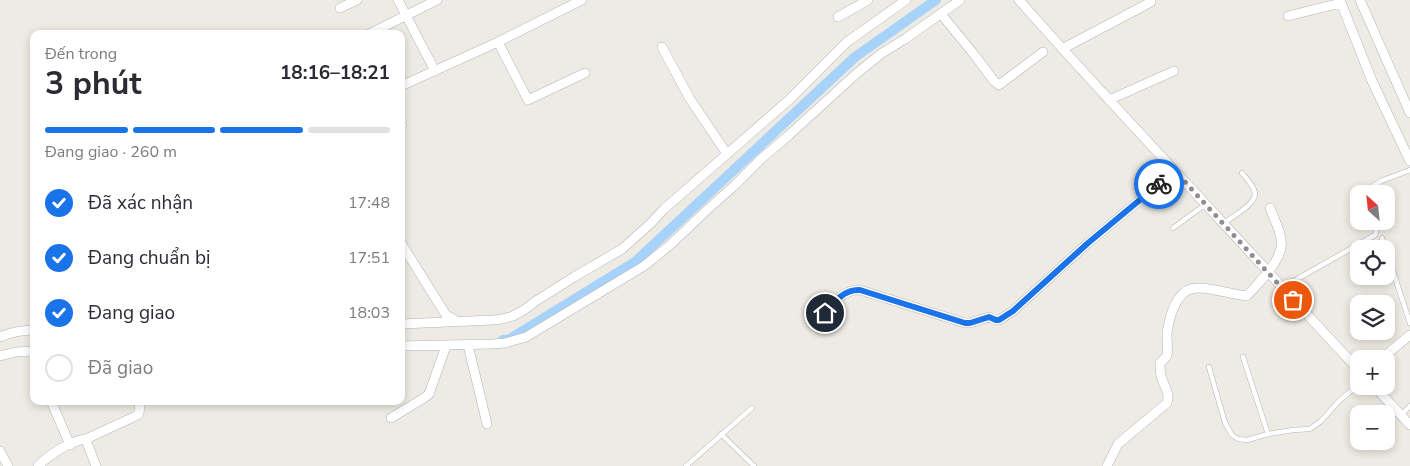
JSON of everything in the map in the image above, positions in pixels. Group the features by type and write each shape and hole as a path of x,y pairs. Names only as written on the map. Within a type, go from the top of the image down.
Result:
{"street":[{"path":"340,8 357,0"},
{"path":"398,0 435,71"},
{"path":"377,30 437,0"},
{"path":"405,84 498,42 582,0"},
{"path":"838,17 868,0"},
{"path":"405,324 502,319 512,316 622,249 664,209 790,99 847,42 906,0"},
{"path":"405,346 468,345 505,342 526,337 644,266 670,245 761,159 856,74 882,53 960,0"},
{"path":"1019,0 1350,360"},
{"path":"1360,0 1406,94 1410,113"},
{"path":"1062,49 1152,2"},
{"path":"1288,16 1340,2 1372,81 1410,161"},
{"path":"941,14 999,85 1043,52"},
{"path":"498,42 528,100 585,73"},
{"path":"662,47 690,99 727,154"},
{"path":"1109,100 1174,71"},
{"path":"825,313 836,300 847,292 860,290 965,323 989,317 999,320 1013,311 1088,243 1175,171"},
{"path":"1107,466 1118,444 1167,403 1169,395 1162,381 1160,362 1166,356 1167,334 1174,304 1182,293 1191,288 1200,288 1246,296 1277,259 1282,248 1280,232 1270,208"},
{"path":"405,249 446,315 457,321"},
{"path":"0,337 12,332 30,330"},
{"path":"1392,350 1410,335"},
{"path":"468,345 487,424"},
{"path":"391,418 429,394 446,346"},
{"path":"0,356 30,351"},
{"path":"1382,395 1410,425"},
{"path":"53,405 70,445"},
{"path":"38,466 70,445 138,414 139,405"},
{"path":"86,439 96,466"},
{"path":"0,451 8,466"}],"lane":[{"path":"1375,185 1410,170"},
{"path":"1224,223 1253,202 1255,194 1253,188 1242,173"},
{"path":"1173,228 1206,204"},
{"path":"1282,287 1375,234 1376,230"},
{"path":"1395,277 1410,323"},
{"path":"1244,357 1268,434"},
{"path":"1208,367 1225,423 1232,435 1247,440 1268,434 1310,429 1321,421 1350,392"},
{"path":"1400,414 1410,406"},
{"path":"686,466 752,408"},
{"path":"721,434 754,466"}],"waterway":[{"path":"503,340 508,340 635,262 855,57 936,0"}],"way so far":[{"path":"1159,184 1175,171 1293,300"}],"route":[{"path":"825,313 836,300 847,292 860,290 965,323 989,317 999,320 1013,311 1088,243 1159,184"}]}
